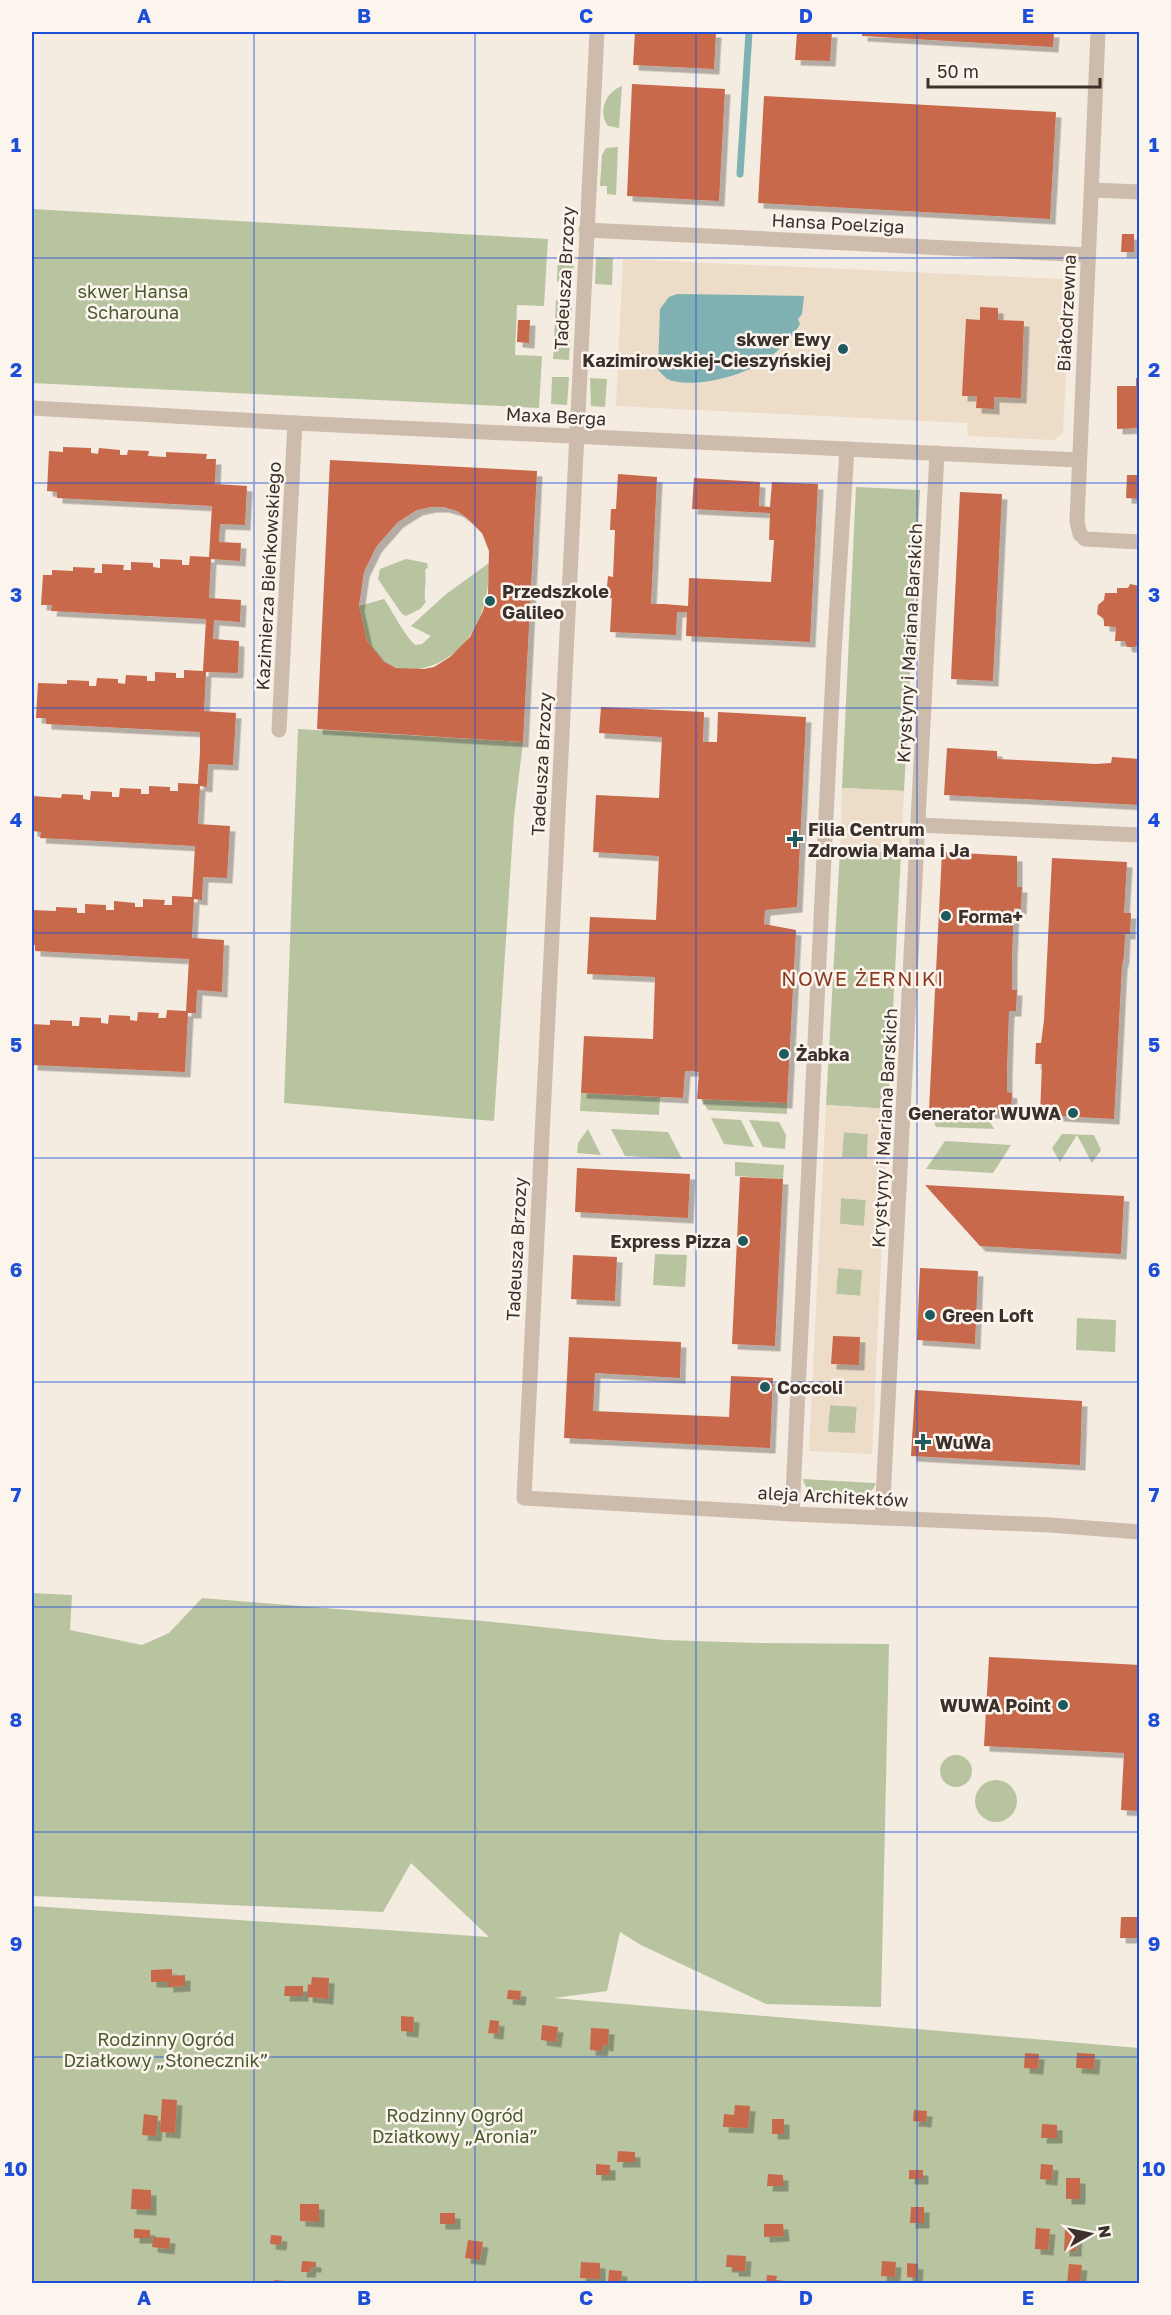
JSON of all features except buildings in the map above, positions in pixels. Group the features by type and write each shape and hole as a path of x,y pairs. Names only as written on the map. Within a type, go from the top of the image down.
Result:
{"street":[{"name":"Tadeusza Brzozy","path":"524,1498 597,32"},
{"name":"Białodrzewna","path":"1098,32 1077,522 1080,534 1085,539 1140,542"},
{"path":"1092,190 1140,192"},
{"name":"Hansa Poelziga","path":"586,230 1088,255"},
{"name":"Maxa Berga","path":"32,408 295,423 1078,460"},
{"name":"Kazimierza Bieńkowskiego","path":"279,730 295,423"},
{"path":"792,1514 834,653 847,449"},
{"name":"Krystyny i Mariana Barskich","path":"882,1518 937,453"},
{"path":"919,825 1140,835"},
{"name":"aleja Architektów","path":"524,1498 792,1514 1050,1525 1140,1532"}],"green space":[{"path":"622,86 619,128 608,126 603,108 608,97"},
{"path":"618,147 616,195 607,194 607,186 600,186 602,155 606,148"},
{"name":"skwer Hansa Scharouna","path":"32,209 548,239 544,306 517,305 515,355 542,356 539,408 32,383"},
{"path":"558,255 574,256 573,282 557,282"},
{"path":"596,257 613,258 612,285 595,284"},
{"path":"556,300 572,301 569,360 553,359"},
{"path":"552,377 569,377 567,405 551,404"},
{"path":"590,378 607,379 605,407 591,406"},
{"path":"856,487 920,490 904,791 842,788"},
{"path":"406,559 427,563 428,567 425,570 426,602 420,609 406,616 402,614 378,579 380,569"},
{"path":"489,563 487,592 479,620 469,637 450,656 424,668 411,670 386,663 371,648 362,624 359,606 384,599 410,640 415,645 422,644 431,636 411,626 445,595"},
{"path":"298,729 523,742 514,817 494,1121 284,1103"},
{"path":"840,850 901,853 888,1109 826,1105"},
{"path":"581,1093 660,1097 659,1115 580,1111"},
{"path":"701,1099 787,1103 787,1114 708,1110"},
{"path":"929,1110 985,1113 994,1129 936,1127"},
{"path":"711,1118 741,1120 754,1147 724,1144"},
{"path":"749,1120 779,1122 786,1135 785,1149 763,1147"},
{"path":"588,1129 601,1155 577,1153 578,1143"},
{"path":"611,1129 668,1132 682,1159 625,1156"},
{"path":"843,1132 868,1134 867,1158 842,1157"},
{"path":"1062,1134 1094,1135 1101,1150 1092,1163 1077,1135 1060,1162 1052,1148"},
{"path":"945,1141 1011,1145 993,1173 926,1169"},
{"path":"735,1162 784,1165 783,1179 735,1176"},
{"path":"841,1198 866,1200 864,1226 839,1224"},
{"path":"655,1254 687,1255 685,1287 653,1285"},
{"path":"838,1268 863,1270 861,1296 836,1294"},
{"path":"1077,1318 1116,1320 1115,1352 1076,1350"},
{"path":"830,1405 857,1406 855,1434 827,1432"},
{"path":"803,1479 876,1483 870,1493 861,1499 838,1504 816,1496 808,1489"},
{"path":"32,1593 72,1595 70,1630 142,1645 169,1633 202,1598 483,1621 665,1640 889,1644 881,2007 766,2004 641,1945 620,1932 607,1991 554,1998 1139,2048 1139,2283 32,2283 32,1906 489,1937 411,1863 383,1912 32,1896"},
{"path":"956,1755 967,1760 972,1771 967,1782 956,1787 945,1782 940,1771 945,1760"},
{"path":"996,1780 1011,1786 1017,1801 1011,1816 996,1822 981,1816 975,1801 981,1786"}],"shaded area":[{"name":"skwer Ewy Kazimirowskiej-Cieszyńskiej","path":"623,259 1062,279 1070,292 1063,433 1054,440 968,436 967,423 616,406"},
{"path":"842,788 904,791 901,853 840,850"},
{"path":"826,1105 888,1109 872,1454 809,1451","holes":["844,1132 868,1134 867,1158 842,1157","841,1198 866,1200 864,1226 840,1224","838,1268 862,1270 860,1296 836,1294","830,1405 857,1407 855,1433 828,1432"]}],"water":[{"path":"677,294 804,296 802,314 798,319 800,324 787,342 775,353 756,366 738,374 704,382 683,383 665,377 658,370 660,309 669,297"}],"waterway":[{"path":"740,174 749,32"}],"place":[{"name":"skwer Ewy Kazimirowskiej-Cieszyńskiej","path":"843,349"},
{"name":"Przedszkole Galileo","path":"490,601"},
{"name":"Filia Centrum Zdrowia Mama i Ja","path":"795,839"},
{"name":"Forma+","path":"946,916"},
{"name":"Żabka","path":"784,1054"},
{"name":"Generator WUWA","path":"1073,1113"},
{"name":"Express Pizza","path":"743,1241"},
{"name":"Green Loft","path":"930,1315"},
{"name":"Coccoli","path":"765,1387"},
{"name":"WuWa","path":"923,1442"},
{"name":"WUWA Point","path":"1063,1705"}],"district":[{"name":"NOWE ŻERNIKI","path":"863,978"}],"park label":[{"name":"Rodzinny Ogród Działkowy „Słonecznik”","path":"166,2049"},
{"name":"Rodzinny Ogród Działkowy „Aronia”","path":"455,2125"}]}
